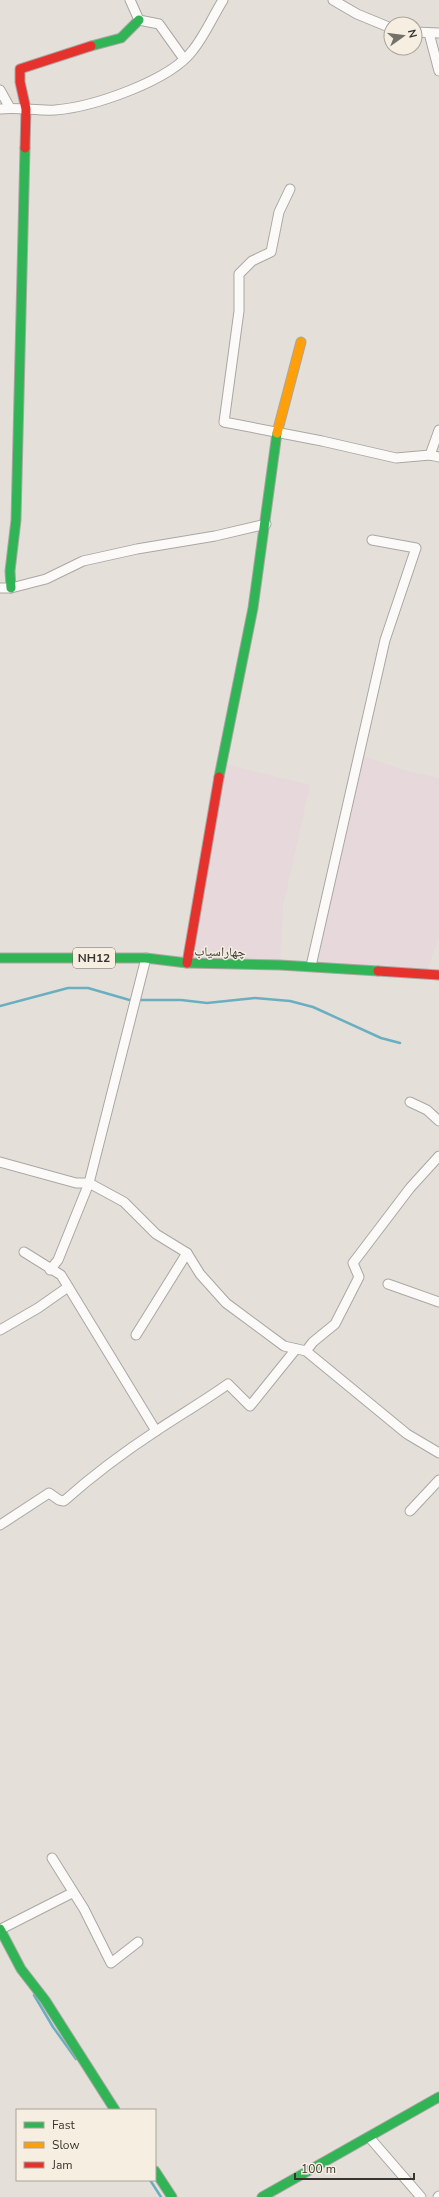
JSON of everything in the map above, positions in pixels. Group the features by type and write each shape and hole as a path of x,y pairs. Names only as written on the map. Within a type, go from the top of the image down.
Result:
{"main road":[{"path":"11,588 10,571 16,520 20,420 20,336 24,261 26,109 20,82 20,69 74,50 121,38 139,20"},
{"path":"187,963 221,763 253,608 278,433 301,342"},
{"name":"چهاراسیاب","path":"0,958 146,958 187,963 310,966 439,975"},
{"path":"0,1929 21,1969 45,2000 114,2109"},
{"path":"262,2197 439,2097"},
{"path":"156,2173 172,2197"}],"street":[{"path":"130,0 139,20 159,24 184,59"},
{"path":"0,109 55,110 106,99 140,86 177,67 193,50 223,0"},
{"path":"333,0 357,14 383,25"},
{"path":"423,33 439,33"},
{"path":"429,33 439,71"},
{"path":"0,90 10,108"},
{"path":"290,189 278,212 271,252 252,262 239,274 239,311 224,422 322,440 396,458 434,456 439,430"},
{"path":"0,588 11,588 46,579 83,560 137,549 208,538 266,524"},
{"path":"310,966 385,640 416,548 372,540"},
{"path":"50,1270 58,1260 88,1183 146,958"},
{"path":"410,1102 427,1110 439,1121"},
{"path":"306,1351 313,1342 335,1324 359,1276 353,1263 410,1188 439,1156"},
{"path":"0,1162 76,1183 88,1183 124,1202 156,1234 187,1253 200,1274 226,1303 284,1346 306,1351 407,1434 439,1453"},
{"path":"24,1252 60,1275 156,1431"},
{"path":"136,1335 187,1253"},
{"path":"388,1284 439,1302"},
{"path":"0,1330 38,1308 68,1287"},
{"path":"0,1525 49,1493 59,1500 64,1501 79,1488 156,1431 205,1401 228,1384 250,1406 296,1349"},
{"path":"410,1511 439,1480"},
{"path":"52,1858 72,1893 84,1909 111,1963 138,1942"},
{"path":"0,1929 72,1893"},
{"path":"369,2137 421,2197"}],"shaded area":[{"path":"358,754 400,769 439,778 439,935 426,975 311,966"},
{"path":"221,763 310,785 283,906 280,965 187,963"}],"waterway":[{"path":"0,1006 68,988 88,988 133,1001"},
{"path":"138,1000 181,1000 207,1003 255,998 290,1001 313,1007 381,1038 400,1043"},
{"path":"34,1995 53,2027 76,2059"},
{"path":"151,2181 161,2197"}],"traffic: fast":[{"path":"91,46 121,38 139,20"},
{"path":"11,588 10,571 16,520 25,148"},
{"path":"219,777 253,608 277,433"},
{"path":"0,958 146,958 187,963 280,965 378,971"},
{"path":"0,1929 21,1969 45,2000 114,2109"},
{"path":"262,2197 439,2097"},
{"path":"156,2173 172,2197"}],"traffic: slow":[{"path":"277,433 301,342"}],"traffic: jam":[{"path":"25,148 26,109 20,82 20,69 91,46"},
{"path":"187,963 219,777"},
{"path":"378,971 439,975"}]}
